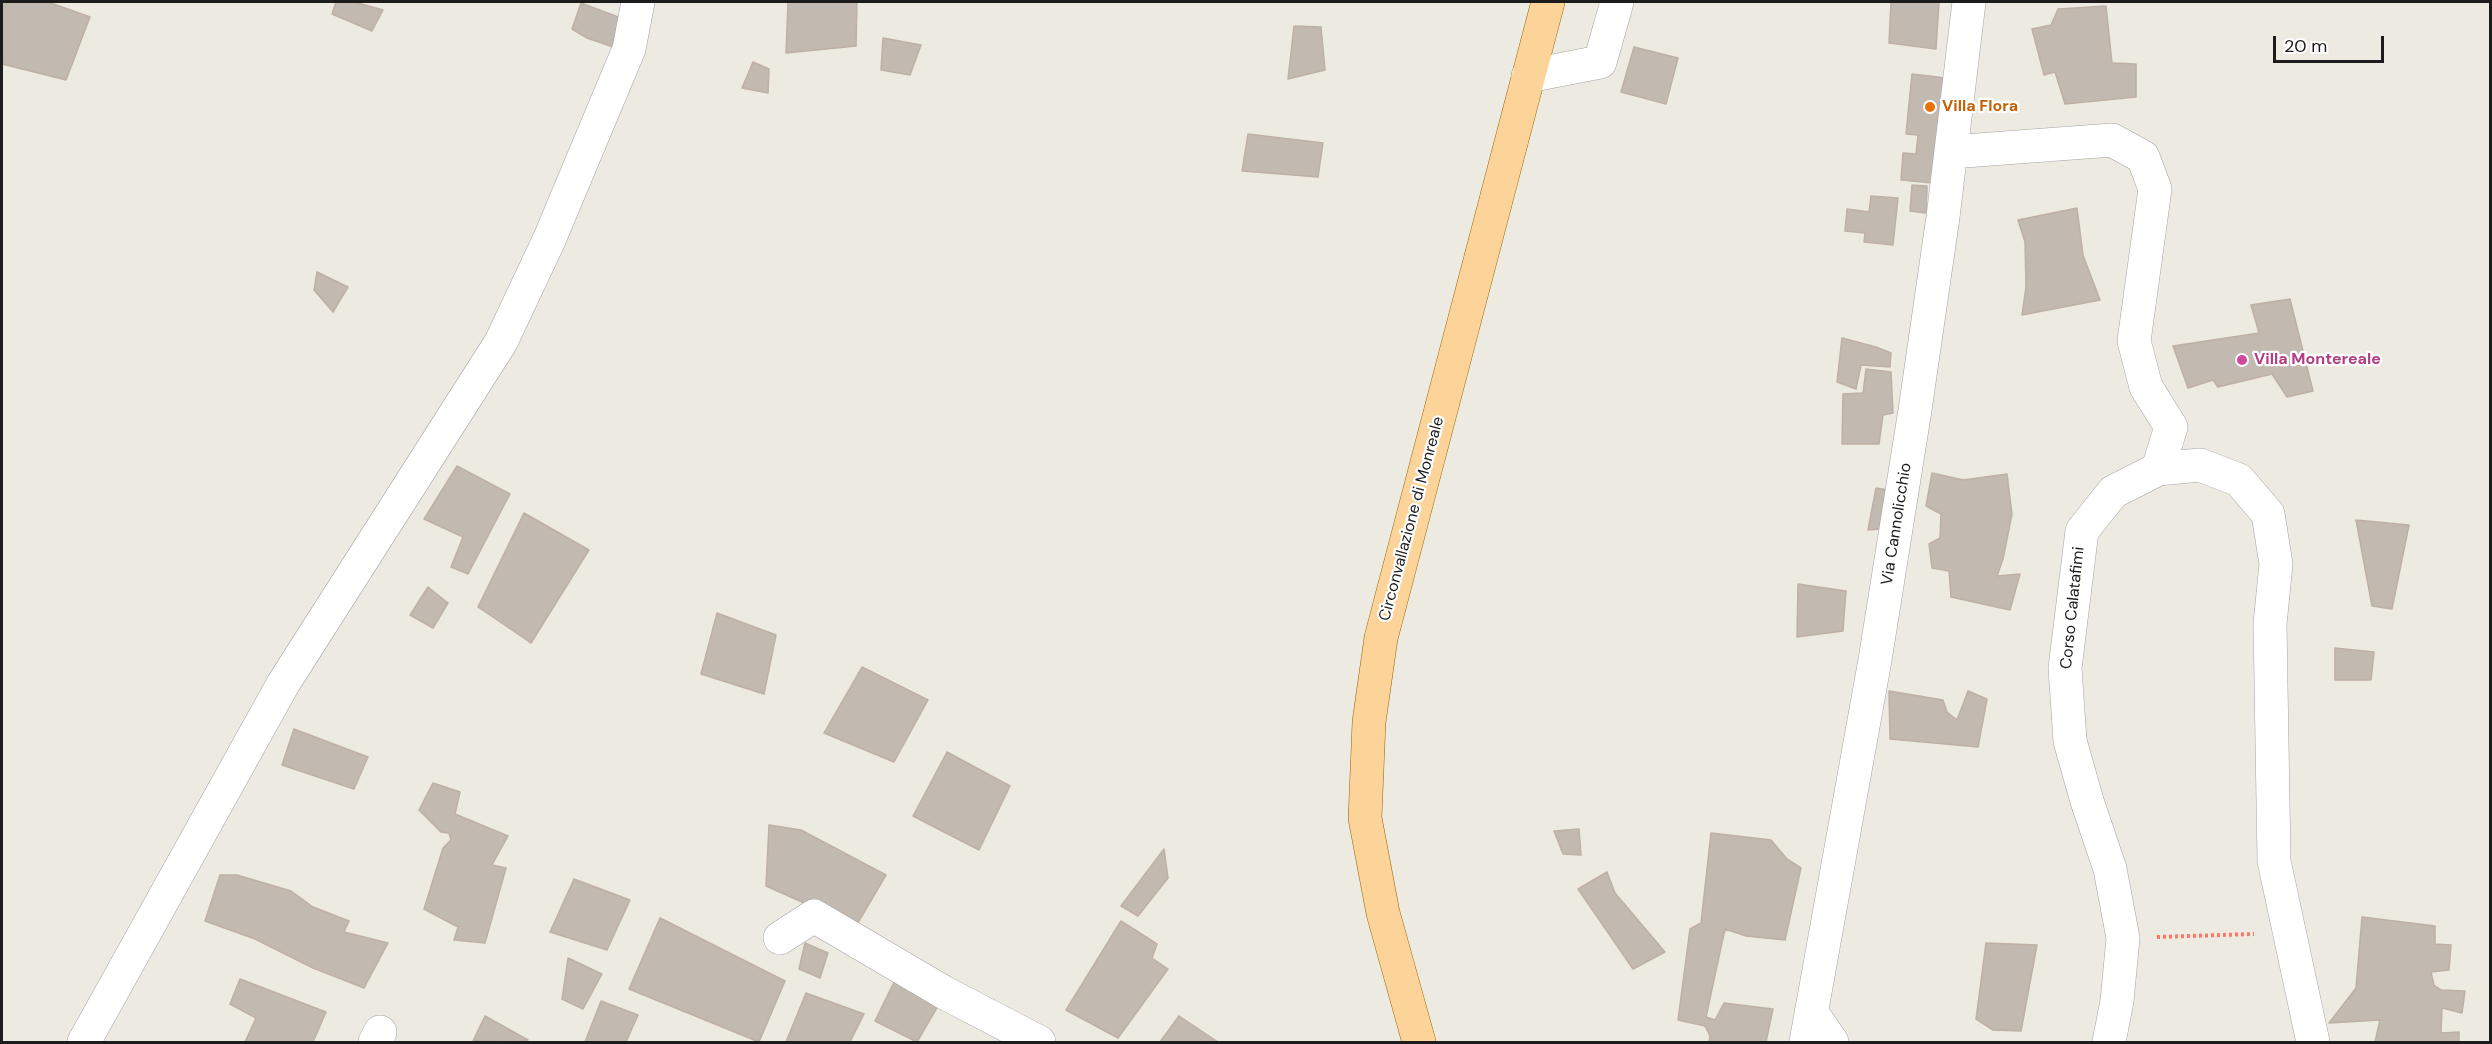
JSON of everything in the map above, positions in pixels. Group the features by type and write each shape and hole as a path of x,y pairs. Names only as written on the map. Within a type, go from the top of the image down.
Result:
{"main road":[{"name":"Circonvallazione di Monreale","path":"1419,1042 1383,913 1365,818 1369,722 1381,638 1548,2"}],"street":[{"path":"84,1042 283,684 501,342 549,240 628,49 638,2"},
{"path":"1528,76 1600,62 1617,2"},
{"name":"Via Cannolicchio","path":"1808,1027 1875,660 1918,387 1951,152 1969,2"},
{"path":"1951,152 2112,140 2143,157 2155,189 2134,341 2146,387 2171,427 2158,470"},
{"name":"Corso Calatafimi","path":"2109,1042 2117,1001 2123,938 2110,869 2086,801 2070,741 2065,668 2082,531 2113,492 2158,470 2200,465 2239,480 2268,514 2276,564 2270,624 2274,861 2313,1042"},
{"path":"780,938 814,916 945,993 1039,1042"},
{"path":"1808,1027 1832,1042"}],"path":[{"path":"2123,938 2289,933"}],"building":[{"path":"2,2 48,2 90,17 66,80 2,64"},
{"path":"336,2 354,2 383,10 372,31 332,14"},
{"path":"788,2 857,2 856,46 786,53"},
{"path":"1891,2 1939,2 1936,49 1889,43"},
{"path":"581,3 626,20 616,48 587,38 572,29"},
{"path":"2106,6 2112,63 2136,64 2136,97 2065,104 2055,72 2044,75 2032,29 2051,25 2058,9"},
{"path":"1294,26 1321,27 1325,70 1288,79"},
{"path":"883,38 921,45 910,75 881,70"},
{"path":"1634,47 1678,58 1666,104 1621,92"},
{"path":"753,62 769,69 768,93 742,88"},
{"name":"Villa Flora","path":"1912,74 1954,79 1943,184 1901,180 1903,153 1916,154 1918,135 1906,134"},
{"path":"1248,134 1323,143 1318,177 1242,171"},
{"path":"1912,185 1927,186 1926,213 1910,211"},
{"path":"1871,196 1898,198 1893,245 1864,242 1865,233 1845,231 1847,209 1869,212"},
{"path":"2077,208 2083,255 2100,300 2022,315 2026,287 2025,242 2018,220"},
{"path":"317,272 348,287 333,312 314,290"},
{"name":"Villa Montereale","path":"2290,299 2313,391 2287,397 2272,374 2218,387 2213,380 2188,388 2173,346 2259,333 2251,305"},
{"path":"1842,338 1891,353 1890,367 1861,365 1856,389 1837,382"},
{"path":"1866,369 1891,372 1893,413 1883,415 1879,444 1842,444 1843,394 1863,393"},
{"path":"457,466 510,494 468,574 451,567 463,537 424,519"},
{"path":"1932,473 1963,480 2007,474 2012,514 2003,559 1997,576 2020,574 2010,610 1951,597 1949,571 1932,568 1929,544 1940,538 1941,514 1926,506"},
{"path":"1876,488 1895,491 1891,528 1868,530"},
{"path":"524,513 589,550 531,643 478,607"},
{"path":"2356,520 2409,525 2392,609 2372,606"},
{"path":"1798,584 1846,591 1843,631 1797,637"},
{"path":"428,587 448,603 433,628 410,615"},
{"path":"717,613 776,635 764,694 701,674"},
{"path":"2335,648 2374,652 2371,680 2335,680"},
{"path":"862,667 928,700 894,762 824,733"},
{"path":"1889,691 1943,700 1947,712 1957,720 1968,691 1987,699 1978,747 1890,739"},
{"path":"294,729 368,757 354,789 282,765"},
{"path":"947,752 1010,786 979,850 913,816"},
{"path":"433,783 460,792 455,814 508,836 492,865 506,868 485,943 454,940 458,927 424,909 443,848 451,840 449,833 441,832 419,810"},
{"path":"769,825 801,830 886,875 856,926 766,886"},
{"path":"1579,829 1581,855 1563,854 1554,831"},
{"path":"1711,833 1771,840 1787,859 1801,868 1785,940 1746,936 1725,929 1706,1017 1715,1020 1724,1003 1773,1009 1766,1042 1709,1042 1710,1036 1705,1026 1678,1020 1690,929 1701,923"},
{"path":"1164,849 1168,878 1138,916 1121,906"},
{"path":"1607,872 1615,893 1665,952 1633,969 1578,889"},
{"path":"220,875 237,875 291,891 313,907 349,921 344,932 388,943 364,988 313,968 255,939 205,921"},
{"path":"574,879 630,900 607,950 550,932"},
{"path":"2362,917 2435,926 2435,944 2451,945 2449,970 2431,972 2434,985 2441,990 2465,991 2462,1013 2442,1008 2441,1033 2459,1032 2459,1042 2375,1042 2380,1020 2329,1023 2356,988"},
{"path":"660,918 785,981 759,1042 629,989"},
{"path":"1121,921 1157,944 1152,958 1168,969 1118,1038 1066,1010"},
{"path":"805,943 828,953 820,978 799,969"},
{"path":"1986,943 2037,945 2021,1031 1993,1030 1976,1019"},
{"path":"568,958 602,974 583,1009 562,999"},
{"path":"897,976 942,999 917,1042 875,1021"},
{"path":"240,979 326,1012 313,1042 245,1042 256,1018 230,1004"},
{"path":"806,993 864,1014 850,1042 786,1042"},
{"path":"601,1001 638,1015 626,1042 585,1042"},
{"path":"485,1016 528,1040 526,1042 473,1041"},
{"path":"1179,1016 1218,1042 1160,1042"}],"place":[{"name":"Villa Flora","path":"1930,107"},
{"name":"Villa Montereale","path":"2242,360"}]}
